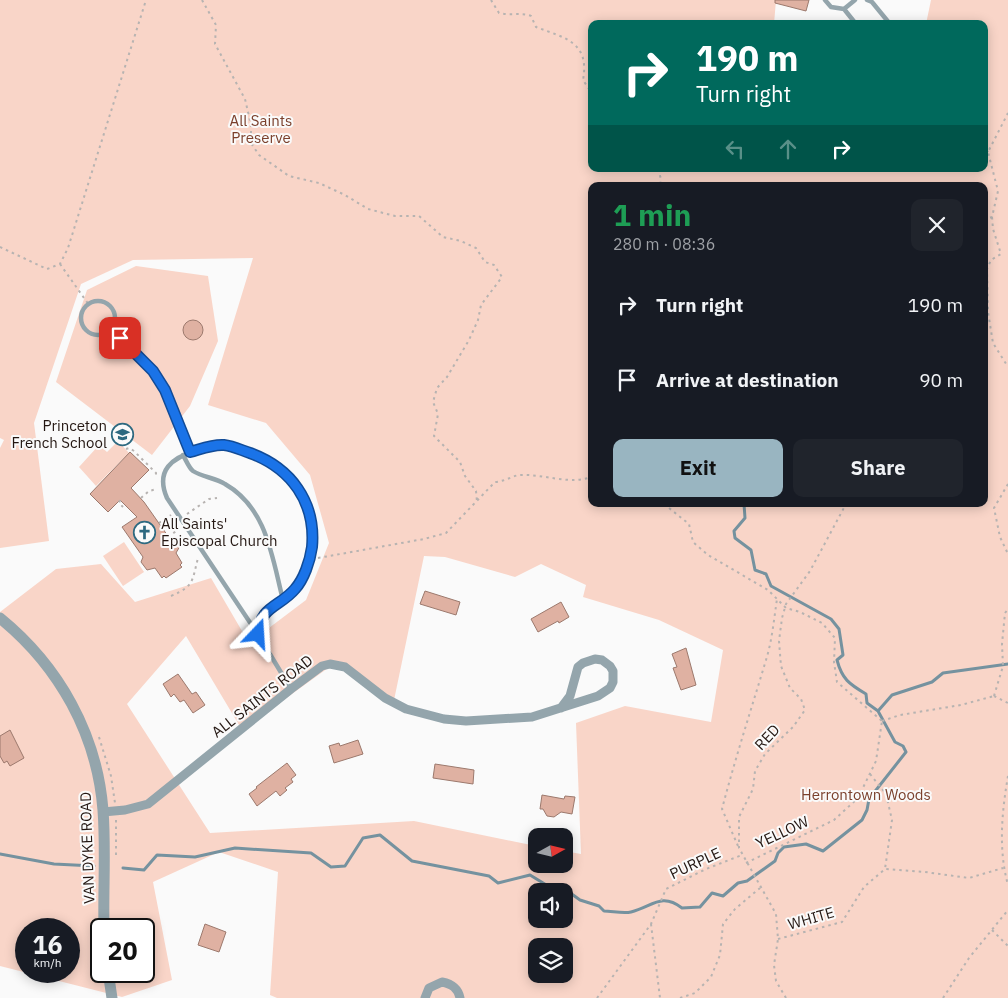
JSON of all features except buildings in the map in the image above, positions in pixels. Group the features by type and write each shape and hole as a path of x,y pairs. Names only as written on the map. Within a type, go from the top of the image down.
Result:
{"street":[{"name":"VAN DYKE ROAD","path":"0,618 40,656 70,699 89,741 97,768 103,812 104,918"},
{"name":"ALL SAINTS ROAD","path":"103,812 125,810 148,804 322,666 338,664 345,667 385,698 406,709 444,719 466,721 532,717 561,708 598,696 610,688 614,677 610,666 602,660 596,660 583,663 578,667 570,696 561,708"},
{"path":"425,998 429,988 442,982 452,985 460,998"},
{"path":"110,983 112,998"}],"lane":[{"path":"825,0 831,7 844,9 853,20"},
{"path":"844,9 855,0"},
{"path":"867,0 872,2 887,20"},
{"path":"99,302 104,303 112,310 115,320 110,330 101,335 95,335 86,329 83,325 82,314 89,305 99,302"},
{"path":"110,330 153,371 165,390 190,452"},
{"path":"258,634 261,620 267,610 283,600 298,585 309,559 312,538 309,515 302,492 288,476 263,458 232,446 216,445 190,452 173,461 165,470 162,482 165,493 258,634 291,689"},
{"path":"183,455 192,471 225,483 244,497 258,516 266,532 283,600"}],"path":[{"path":"0,247 47,269 60,264 68,248 146,0"},
{"path":"202,0 216,25 215,44 245,99 251,125 251,143 259,155 289,176 319,183 345,195 368,209 395,216 419,216 443,238 461,241 476,248 485,262 494,265 502,277 481,306 478,320 469,340 447,377 437,388 433,402 438,414 434,436 460,462 465,476 476,491 477,502"},
{"path":"491,0 499,13 511,16 524,13 531,16 536,27 572,41 578,47 585,66 582,80 588,88"},
{"path":"988,267 991,260 1001,254 999,241 993,229 992,217 998,191 988,152 1008,113"},
{"path":"988,218 992,217"},
{"path":"60,264 89,305"},
{"path":"988,312 994,343 1008,367"},
{"path":"126,449 134,450 156,473 156,476"},
{"path":"309,559 424,539 446,533 495,482 506,481 520,474 562,479 584,480 588,478"},
{"path":"1008,484 994,508 1000,537 1008,554"},
{"path":"141,498 149,491 157,489"},
{"path":"186,515 209,499 217,498"},
{"path":"120,500 119,503 124,507"},
{"path":"668,507 689,524 694,542 708,555 768,590 786,608 800,612 822,623 835,638 834,662 837,682 882,721 900,715 961,705 994,696 1008,703"},
{"name":"RED","path":"786,998 776,982 774,965 778,939 776,914 739,848 739,817 753,789 755,771 765,754 793,727 805,710 801,699 790,688 781,666 780,641 782,618 786,604 810,571 844,507"},
{"path":"159,523 171,515"},
{"path":"168,537 180,528"},
{"path":"171,596 183,591 190,583 196,574 199,556"},
{"path":"739,848 722,809 751,713 756,688 766,660 777,599"},
{"path":"994,696 1003,666 1002,644 1005,613 1008,609"},
{"name":"YELLOW","path":"746,863 834,820 858,798 876,761 882,721"},
{"path":"870,774 886,794 892,820 885,869 969,878 1003,868"},
{"path":"1008,776 1002,812 1003,868 1008,885"},
{"name":"PURPLE","path":"598,998 650,924 666,889 742,854"},
{"name":"WHITE","path":"778,939 842,922 864,887 885,869"},
{"path":"680,998 695,992 711,976 720,955 723,924 735,909 760,888"},
{"path":"943,998 969,958 1008,910"},
{"path":"650,924 660,998"},
{"path":"992,930 1008,946"}],"green space":[{"path":"0,0 776,0 774,20 588,20 588,172 988,172 988,20 927,20 931,0 1008,0 1008,998 277,998 270,995 278,872 219,852 153,882 172,980 122,997 67,983 80,983 80,918 15,918 15,970 0,966 0,612 56,569 101,564 135,602 211,578 249,643 306,600 329,543 310,475 266,423 208,405 253,258 133,260 81,284 34,423 49,541 0,548 0,448 4,440 0,438","holes":["424,556 445,557 515,577 541,564 586,585 583,597 659,620 723,650 711,722 625,706 576,723 581,854 573,853 573,873 528,873 528,844 414,821 210,833 127,704 186,636 242,730 335,663 393,705"]},
{"path":"136,266 208,276 218,341 190,406 152,455 56,382 87,290"},
{"path":"118,441 129,453 96,486 79,467 99,445 107,452"},
{"path":"124,542 144,572 123,586 103,556"}],"waterway":[{"path":"123,868 144,870 157,855 195,857 235,848 311,853 331,867 345,866 363,838 380,835 412,861 489,876 498,883 530,875 548,886 562,887 580,900 599,906 604,911 625,913 662,901 675,903 682,908 700,907 712,893 723,896 738,883 747,881 775,861 778,853 784,847 806,844 823,851 862,820 867,810 869,799 906,752 903,746 895,742 878,711 867,703 866,694 851,684 841,672 837,660 843,655 839,629 831,619 771,586 766,574 755,570 751,550 735,538 734,531 745,518 744,507"},
{"path":"878,711 892,695 932,682 943,673 1008,664"},
{"path":"0,854 54,864 94,866"}],"place":[{"name":"Princeton French School","path":"123,434"},
{"name":"All Saints' Episcopal Church","path":"145,532"}],"route":[{"path":"120,338 153,371 165,390 190,452 216,445 232,446 272,463 288,476 302,492 311,526 312,547 305,572 296,589 267,610 258,627 258,634"}],"park label":[{"name":"All Saints Preserve","path":"261,128"},
{"name":"Herrontown Woods","path":"866,794"}]}
